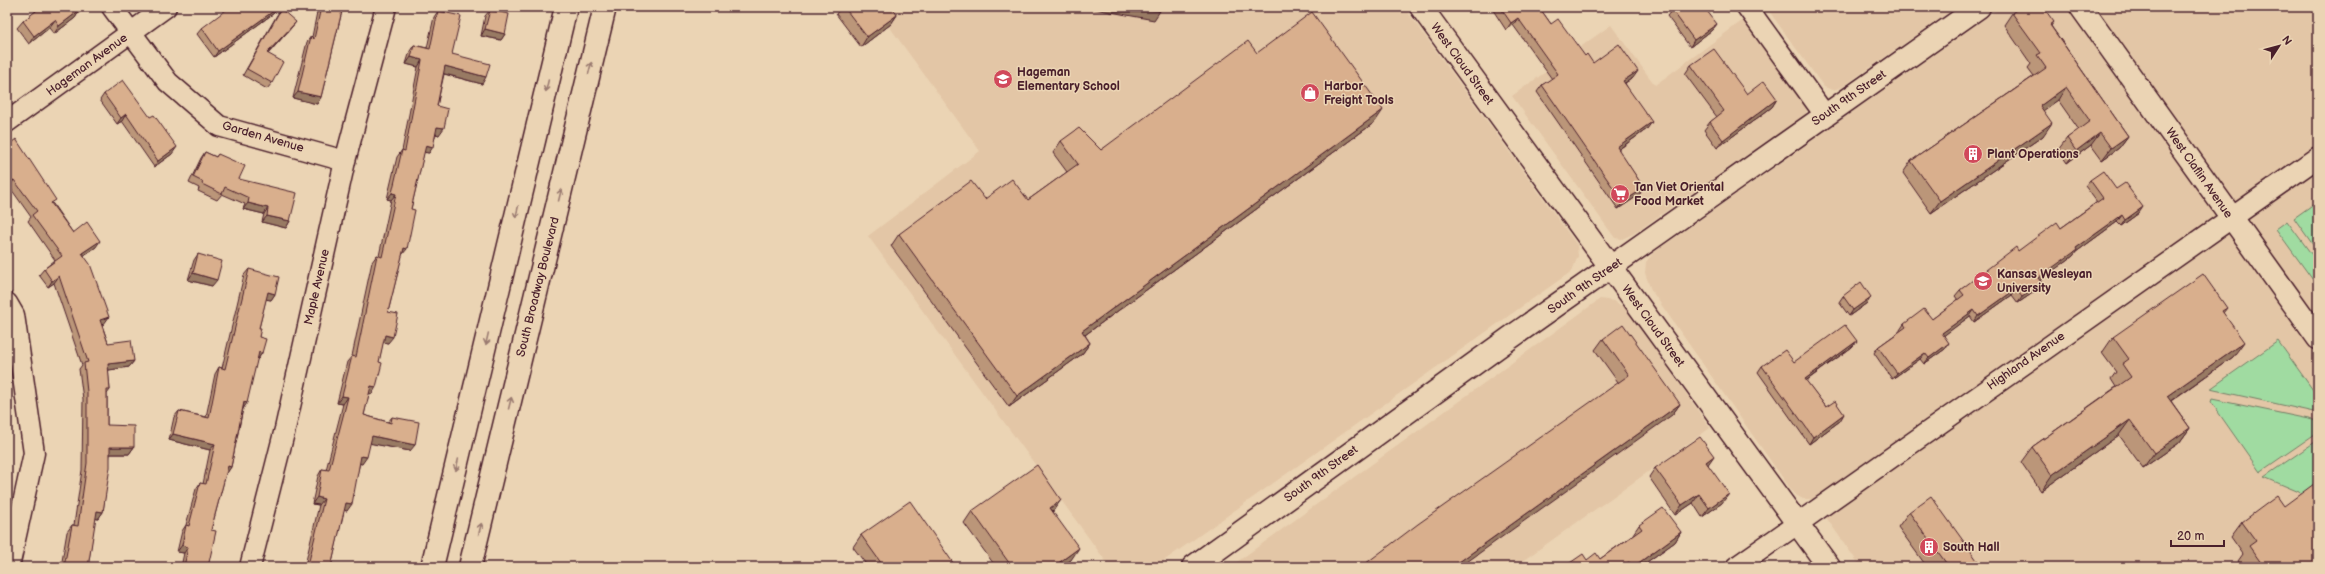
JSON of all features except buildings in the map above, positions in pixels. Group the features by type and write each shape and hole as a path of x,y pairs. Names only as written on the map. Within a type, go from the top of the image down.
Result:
{"main road":[{"path":"432,567 566,7"},
{"name":"South Broadway Boulevard","path":"470,567 605,7"},
{"name":"West Cloud Street","path":"1421,7 1829,567"},
{"name":"South 9th Street","path":"1193,567 1825,115 1979,7"},
{"name":"West Claflin Avenue","path":"2081,7 2318,338"}],"street":[{"name":"Garden Avenue","path":"112,7 168,82 219,126 346,161"},
{"name":"Hageman Avenue","path":"7,122 166,7"},
{"name":"Maple Avenue","path":"250,567 287,421 346,161 386,7"},
{"path":"1747,7 1825,115"},
{"name":"Highland Avenue","path":"1736,567 1797,522 2318,157"},
{"path":"7,303 14,315 34,453 9,567"}],"shaded area":[{"path":"875,7 1404,7 1577,245 1578,256 1572,271 1155,567 1110,567 868,236 980,151"},
{"path":"1766,7 1957,7 1842,87 1833,90 1824,87"},
{"name":"Kansas Wesleyan University","path":"2001,7 2318,7 2318,567 1861,567 1813,499 1803,499 1794,494 1651,290 1645,273 1646,262 1653,253"},
{"path":"1746,18 1808,104 1806,114 1633,234 1622,239 1615,238 1512,96 1611,25 1655,85"},
{"path":"1600,299 1614,301 1628,310 1710,428 1514,567 1230,567"}],"green space":[{"path":"2318,201 2318,252 2294,218"},
{"path":"2287,221 2318,263 2318,287 2276,229"},
{"path":"2278,341 2318,397 2318,413 2210,389"},
{"path":"2212,399 2318,421 2318,432 2260,472 2211,402"},
{"path":"2318,440 2318,486 2303,497 2299,492 2264,477"}],"place":[{"name":"Hageman Elementary School","path":"1003,79"},
{"name":"Harbor Freight Tools","path":"1310,93"},
{"name":"Plant Operations","path":"1973,154"},
{"name":"Tan Viet Oriental Food Market","path":"1620,194"},
{"name":"Kansas Wesleyan University","path":"1983,281"},
{"name":"South Hall","path":"1929,547"}]}
